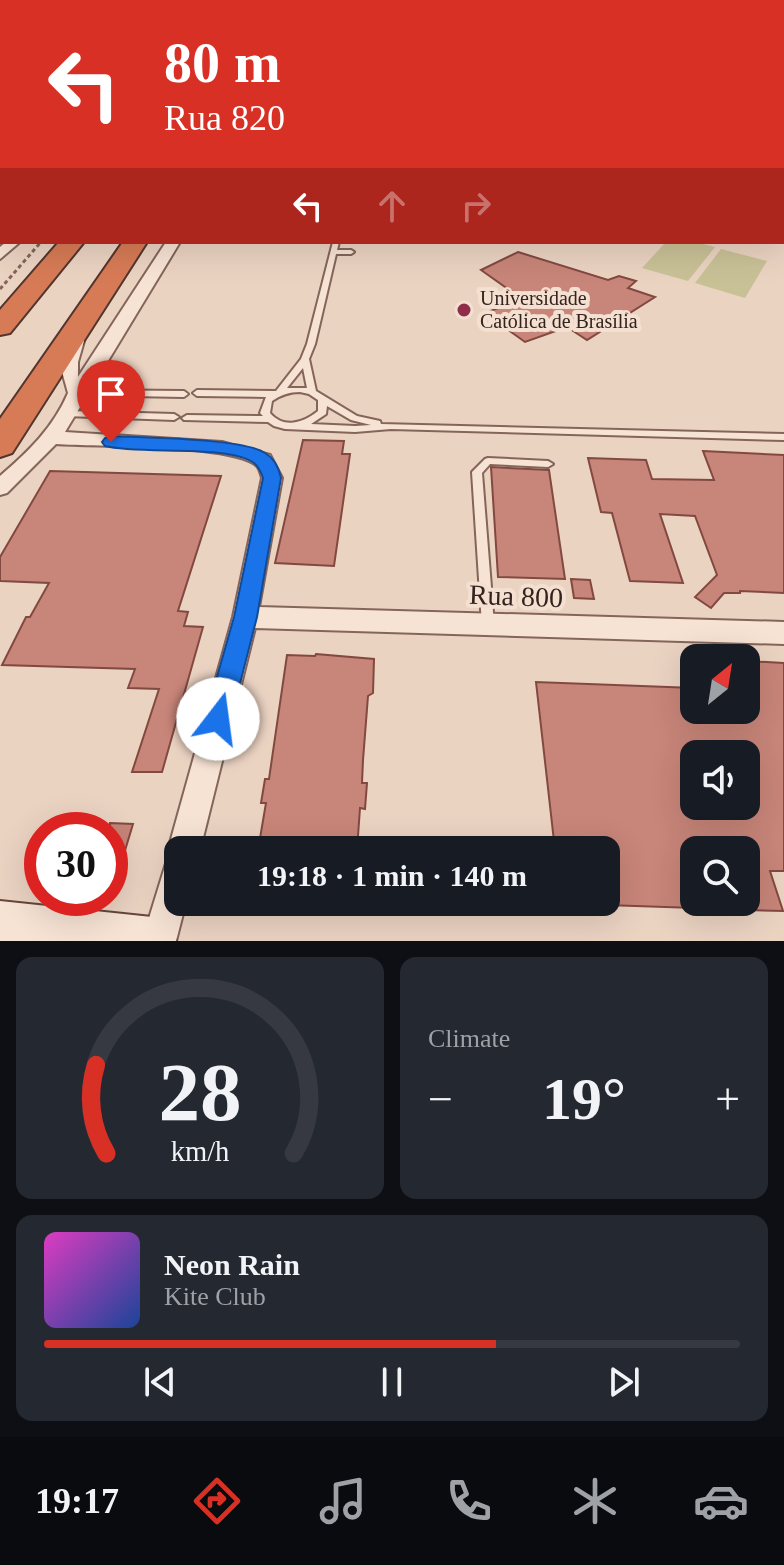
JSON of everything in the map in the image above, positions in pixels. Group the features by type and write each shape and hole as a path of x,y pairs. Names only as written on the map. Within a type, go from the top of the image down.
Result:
{"highway":[{"path":"1,326 70,244"},
{"path":"0,445 134,244"}],"main road":[{"path":"0,925 152,941"}],"street":[{"path":"0,488 52,438 69,414 77,393 172,244"},
{"path":"77,393 68,380 68,367 78,332"},
{"path":"52,438 228,449 266,462 272,478 245,617 188,836"},
{"name":"Rua 800","path":"245,617 784,633"},
{"path":"159,941 166,916"}],"lane":[{"path":"268,419 264,406 305,359 336,244"},
{"path":"334,252 351,252"},
{"path":"305,359 312,392"},
{"path":"197,393 277,393 290,389 312,392 354,418 391,426"},
{"path":"77,393 184,394"},
{"path":"291,426 311,422 323,412 322,399"},
{"path":"69,414 174,417"},
{"path":"187,418 268,419 291,426 355,429 391,426 784,437"},
{"path":"488,625 477,472 488,461 548,464"}],"path":[{"path":"0,289 39,244"}],"shaded area":[{"path":"664,244 715,247 688,281 642,268"},
{"path":"721,249 767,261 745,298 695,283"}],"building":[{"path":"518,252 608,280 619,276 636,281 628,288 655,297 587,340 567,327 525,342 485,313 522,299 481,270"},
{"path":"303,440 344,441 342,454 350,454 334,566 275,563"},
{"path":"703,451 784,455 784,593 724,593 711,608 695,597 717,575 695,516 660,514 683,583 630,581 612,513 601,512 588,458 646,460 652,479 714,480"},
{"path":"491,467 549,470 565,579 498,577"},
{"path":"50,471 221,476 178,611 188,612 184,626 203,627 162,772 132,772 159,689 128,688 135,669 2,665 26,617 30,617 49,583 0,581 0,557"},
{"path":"571,579 590,580 594,599 574,598"},
{"path":"287,655 374,659 373,693 368,696 363,760 362,783 367,783 365,809 360,808 358,836 260,836 266,803 261,803 265,779 269,779"},
{"path":"760,662 784,663 784,871 770,871 783,911 760,910 760,836 680,836 680,908 620,905 620,836 553,836 536,682 680,687 680,724 760,724"},
{"path":"128,824 133,824 128,841"}],"place":[{"name":"Universidade Católica de Brasília","path":"464,310"}],"route":[{"path":"111,442 228,449 258,457 266,462 270,470 272,478 245,617 218,719"}]}
